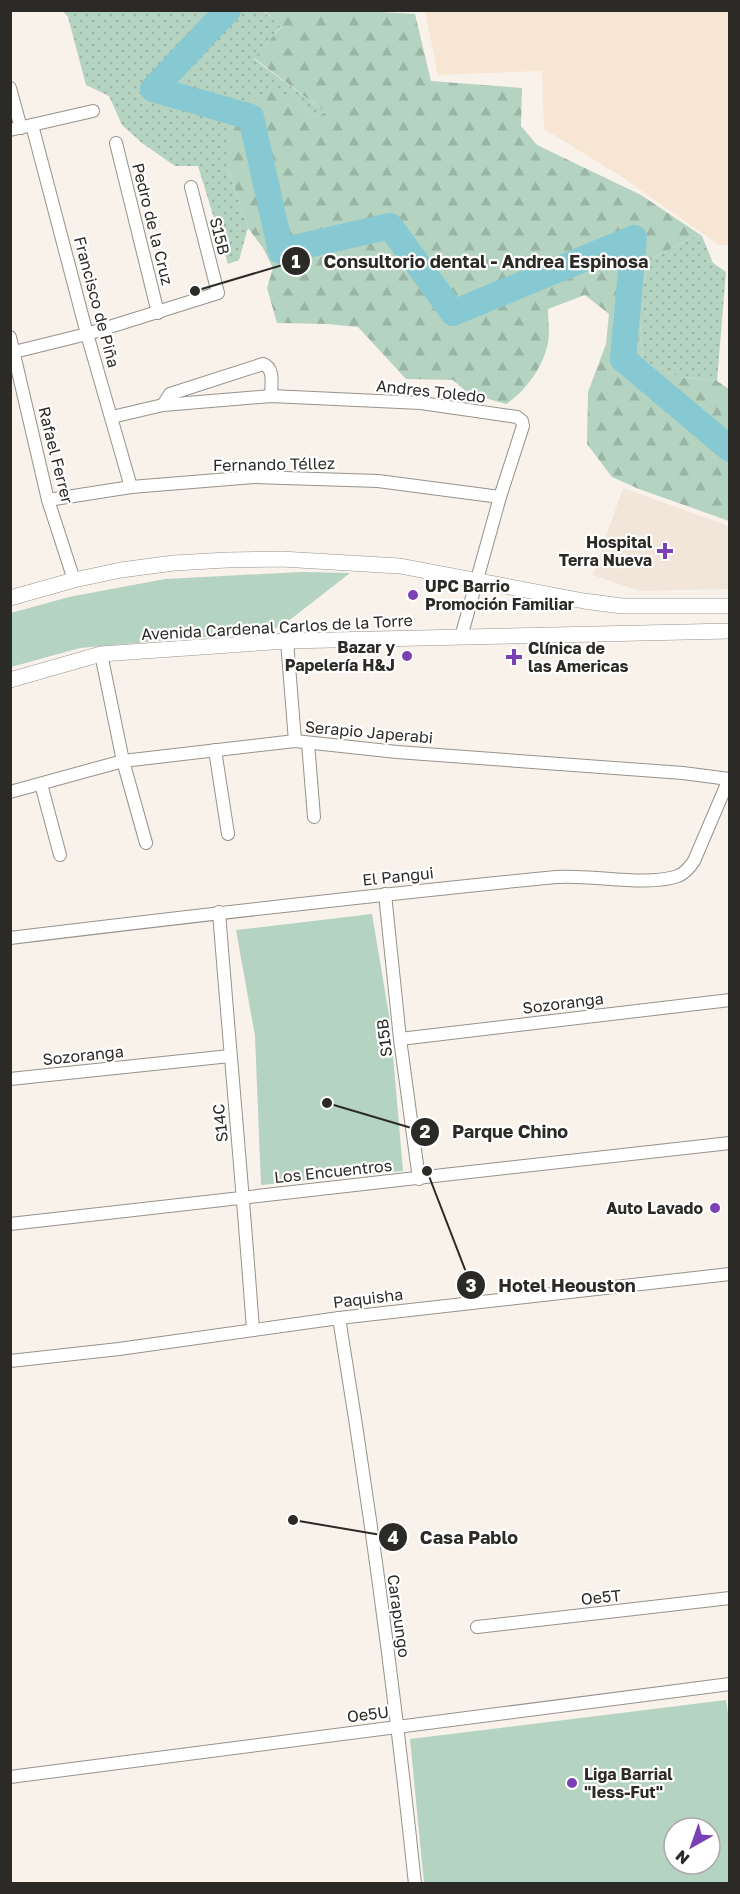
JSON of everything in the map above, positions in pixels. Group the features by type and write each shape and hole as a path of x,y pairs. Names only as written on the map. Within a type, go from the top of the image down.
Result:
{"street":[{"name":"Francisco de Piña","path":"10,88 87,334 131,487"},
{"path":"21,128 93,111"},
{"name":"Pedro de la Cruz","path":"116,143 158,313"},
{"name":"S15B","path":"158,313 218,294 191,187"},
{"path":"12,352 87,334 158,313"},
{"name":"Rafael Ferrer","path":"10,337 48,500 74,580"},
{"path":"163,405 170,394 263,364 271,370 271,396"},
{"name":"Andres Toledo","path":"112,417 163,405 271,396 421,403 517,417 522,421 523,426 500,496 461,637"},
{"name":"Fernando Téllez","path":"48,500 131,487 254,477 378,481 500,496"},
{"path":"10,598 121,570 174,563 281,559 400,566 584,601 622,606 729,606"},
{"name":"Avenida Cardenal Carlos de la Torre","path":"10,680 101,654 287,642 725,633"},
{"path":"287,642 295,741"},
{"path":"101,654 123,761 146,843"},
{"name":"Serapio Japerabi","path":"10,792 123,761 295,741 397,752 683,773 729,779"},
{"path":"308,743 314,817"},
{"path":"215,750 228,834"},
{"name":"El Pangui","path":"10,938 219,912 562,877 653,879 679,876 694,861 729,779"},
{"path":"41,784 60,855"},
{"name":"S15B","path":"385,894 418,1179"},
{"name":"S14C","path":"219,912 244,1196 253,1330"},
{"name":"Sozoranga","path":"400,1039 729,1000"},
{"name":"Sozoranga","path":"10,1079 230,1056"},
{"name":"Los Encuentros","path":"10,1224 729,1143"},
{"name":"Paquisha","path":"10,1361 119,1349 339,1318 729,1274"},
{"name":"Carapungo","path":"339,1318 356,1418 397,1727 415,1884"},
{"name":"Oe5T","path":"477,1627 729,1598"},
{"name":"Oe5U","path":"10,1777 729,1684"}],"shaded area":[{"path":"425,11 729,11 729,245 719,245 622,177 544,129 542,71 438,75"},
{"name":"Hospital Terra Nueva","path":"623,488 729,526 729,589 639,591 593,575"}],"green space":[{"path":"63,11 263,11 281,26 254,59 325,112 316,118 297,101 228,168 248,228 239,260 228,264 198,166 175,166 142,143 122,125 109,96 86,85 68,17"},
{"path":"264,11 365,11 415,14 431,81 522,88 521,126 537,145 641,195 702,236 693,237 651,259 638,297 643,361 679,377 717,381 729,389 729,521 612,477 587,444 588,392 606,344 609,314 585,295 548,309 549,339 546,352 527,385 506,404 468,393 453,380 406,379 358,327 277,323 267,288 273,268 263,248 248,228 228,168 227,136 230,120 240,106 274,88 297,101 316,118 325,112 254,58 281,27"},
{"path":"702,236 713,263 726,272 717,381 679,377 643,361 638,297 651,259 693,237"},
{"path":"301,572 350,573 282,626 262,632 80,648 11,667 11,613 69,597 165,579"},
{"path":"372,914 390,1021 403,1171 261,1185 255,1036 236,930"},
{"name":"Liga Barrial \"Iess-Fut\"","path":"726,1700 730,1727 729,1883 424,1883 410,1739"}],"waterway":[{"path":"228,10 153,89 251,117 281,251 390,226 453,313 634,238 623,359 730,449"}],"place":[{"name":"Consultorio dental - Andrea Espinosa","path":"195,291"},
{"name":"Hospital Terra Nueva","path":"665,551"},
{"name":"UPC Barrio Promoción Familiar","path":"413,595"},
{"name":"Bazar y Papelería H&J","path":"407,656"},
{"name":"Clínica de las Americas","path":"514,657"},
{"name":"Parque Chino","path":"327,1103"},
{"name":"Hotel Heouston","path":"427,1171"},
{"name":"Auto Lavado","path":"715,1208"},
{"name":"Casa Pablo","path":"293,1520"},
{"name":"Liga Barrial \"Iess-Fut\"","path":"572,1783"}]}
